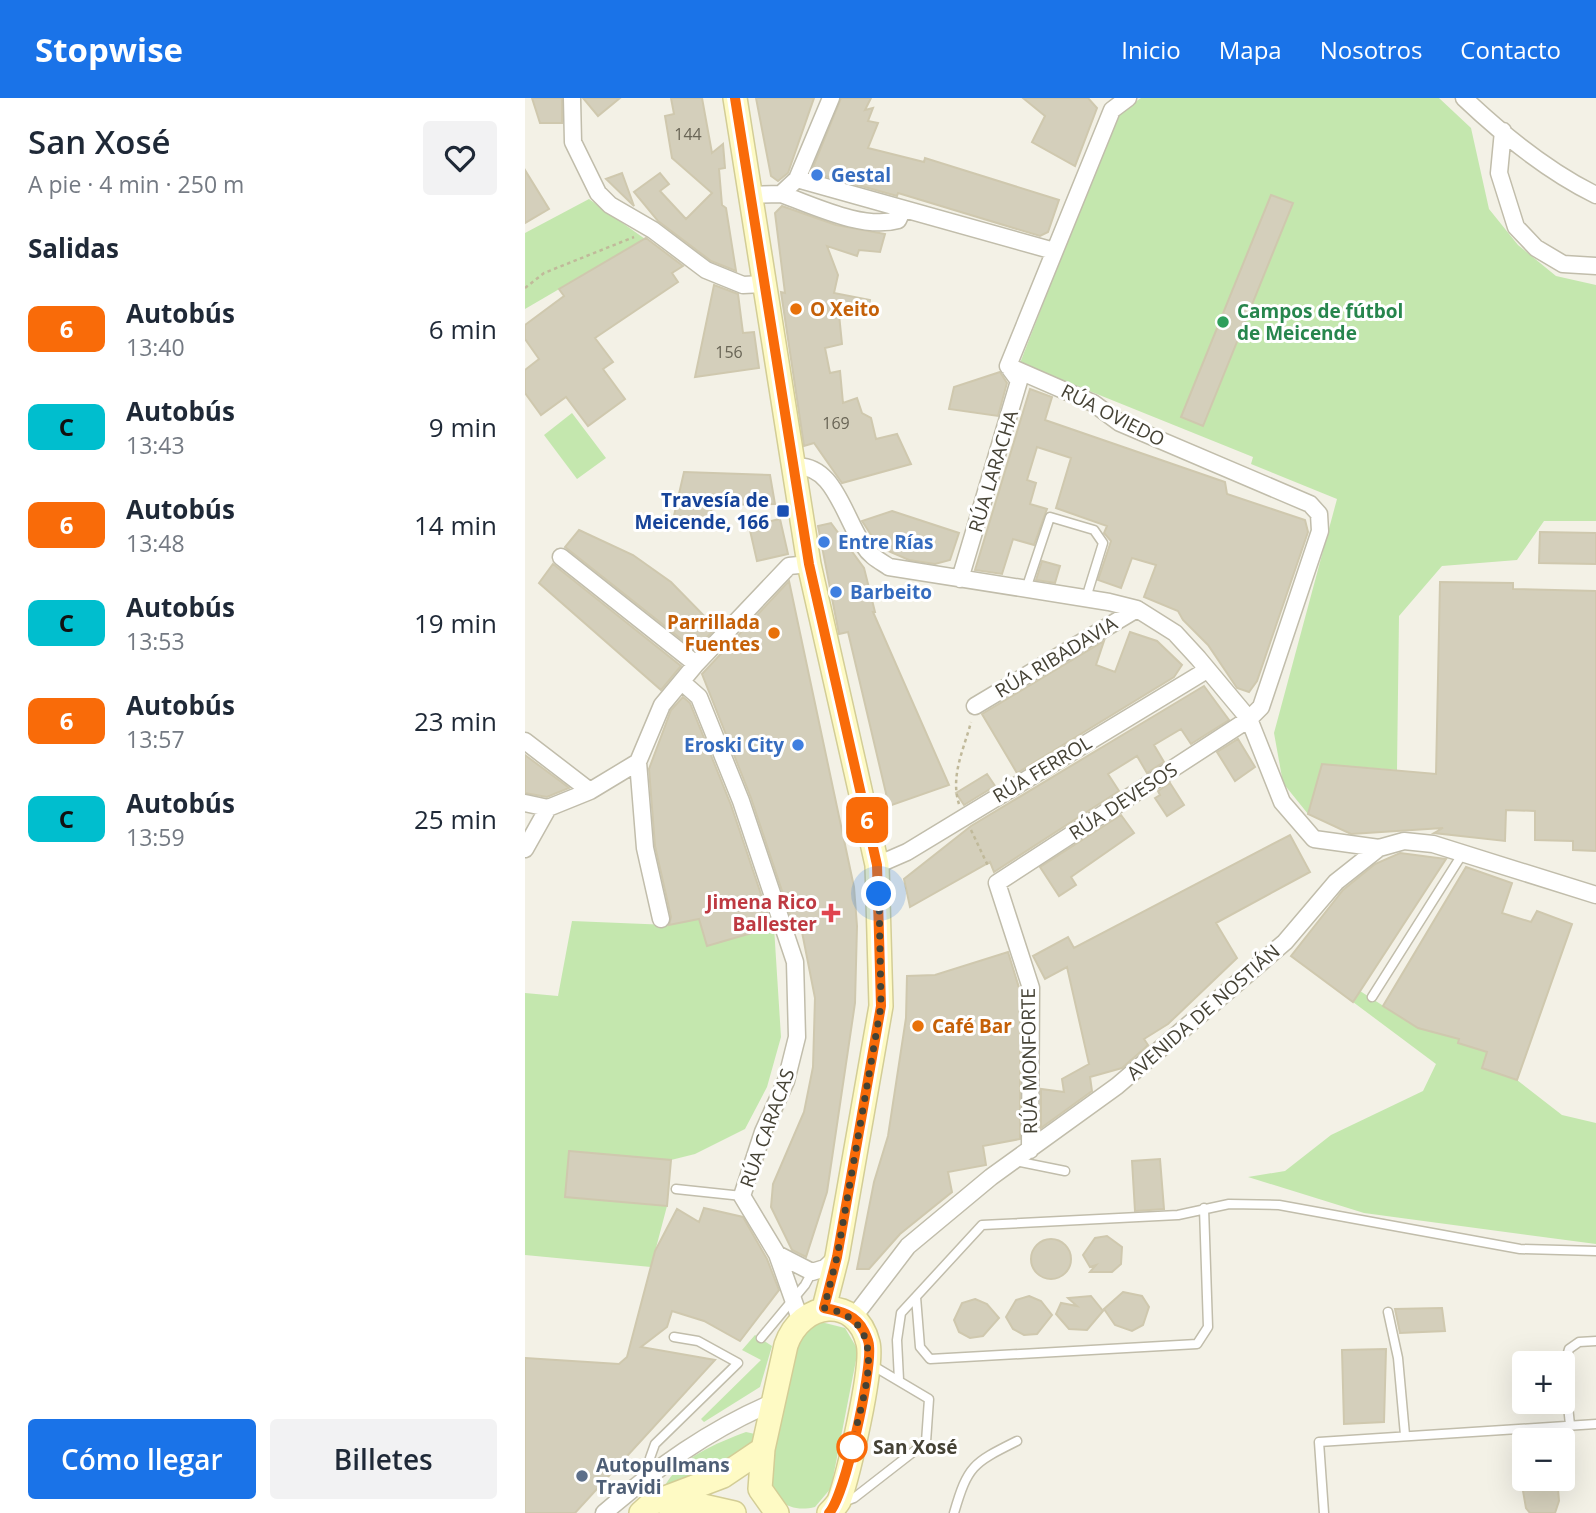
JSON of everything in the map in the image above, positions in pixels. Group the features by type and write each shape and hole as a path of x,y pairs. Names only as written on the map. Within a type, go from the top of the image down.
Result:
{"main road":[{"path":"735,98 809,564 877,865 881,1006 837,1257 824,1308"},
{"path":"778,1513 760,1489 773,1402 796,1310 824,1308 843,1311 852,1318 863,1329 869,1346 868,1362 833,1509"},
{"path":"641,1513 652,1503 723,1476 764,1450"},
{"path":"660,1513 682,1500 706,1493 733,1487 760,1489"},
{"path":"671,1513 703,1506 734,1513"}],"street":[{"path":"572,98 573,142 598,193 610,205 653,230 706,270 743,285 763,284"},
{"path":"782,194 797,179 831,98"},
{"path":"1008,366 1054,251 1107,104 1128,98"},
{"path":"1464,98 1574,184 1596,195"},
{"path":"1503,131 1499,173 1516,227 1536,248 1563,264 1596,266"},
{"path":"797,179 1054,251"},
{"path":"749,195 782,194 835,212 884,224 898,219 903,209"},
{"name":"RÚA LARACHA","path":"960,579 1019,381 1008,366"},
{"name":"RÚA OVIEDO","path":"1008,366 1093,403 1120,423 1310,504 1318,514 1320,531 1303,582 1261,706 1249,719"},
{"path":"792,467 806,464 823,477 864,546 876,560 890,567 1086,598 1137,609 1175,633 1249,719 1282,803 1314,839 1379,848"},
{"path":"561,557 696,664"},
{"path":"661,919 645,848 638,762 663,705 696,664 789,566 809,564"},
{"name":"RÚA RIBADAVIA","path":"975,706 1137,609"},
{"name":"RÚA FERROL","path":"877,865 907,852 962,812 1207,670"},
{"name":"RÚA CARACAS","path":"682,682 699,697 741,801 795,962 797,1037 786,1081 763,1132 742,1196 777,1254 796,1310"},
{"name":"RÚA DEVESOS","path":"997,883 1249,719"},
{"path":"525,741 590,791"},
{"path":"525,803 548,808 590,791 638,762"},
{"path":"525,849 548,808"},
{"name":"AVENIDA DE NOSTIÁN","path":"852,1318 908,1246 1015,1161 1117,1086 1285,942 1336,881 1379,848 1405,841 1433,844 1596,895"},
{"name":"RÚA MONFORTE","path":"997,883 1031,988 1030,1150"},
{"path":"777,1254 812,1272 825,1268 837,1257"},
{"path":"604,1513 652,1472 735,1419 773,1402"}],"lane":[{"path":"1026,589 1050,517 1094,530 1103,543 1086,598"},
{"path":"1373,997 1463,853"},
{"path":"1015,1161 1065,1171"},
{"path":"675,1189 742,1196"},
{"path":"898,1380 897,1340 901,1313 982,1225 1178,1215 1229,1204 1279,1205 1520,1249 1596,1251"},
{"path":"916,1297 920,1347 930,1359 1197,1344 1208,1327 1204,1208"},
{"path":"761,1338 796,1310 812,1272"},
{"path":"1388,1312 1398,1358 1405,1435"},
{"path":"652,1472 650,1458 655,1444 738,1363 698,1341 674,1337"},
{"path":"1570,1425 1565,1367 1569,1349 1579,1342 1596,1341"},
{"path":"833,1509 854,1498 926,1443 929,1399 868,1362"},
{"path":"1324,1513 1319,1442 1596,1424"},
{"path":"954,1513 964,1480 978,1461 1017,1441"}],"path":[{"path":"525,288 544,273 597,249 653,230"},
{"path":"975,706 956,772 955,791 962,812 997,883"}],"green space":[{"path":"1141,98 1439,98 1471,128 1489,209 1518,245 1556,276 1596,285 1596,521 1544,521 1517,560 1442,566 1399,616 1397,770 1322,764 1308,814 1283,783 1274,733 1337,499 1251,464 1253,457 1020,363 1117,114"},
{"path":"589,199 645,239 525,309 525,233"},
{"path":"572,413 606,458 577,479 544,435"},
{"path":"699,919 707,946 774,927 781,1037 767,1087 745,1129 695,1154 671,1160 569,1151 565,1197 667,1206 651,1267 525,1255 525,993 558,996 572,921 669,925"},
{"path":"1360,991 1418,1028 1459,1039 1459,1043 1487,1052 1482,1068 1517,1080 1562,1115 1596,1123 1596,1244 1364,1213 1248,1177 1285,1171 1331,1135 1423,1091 1436,1064 1353,1002"},
{"path":"821,1322 845,1328 858,1350 831,1488 815,1507 791,1507 775,1494 769,1478 795,1343 802,1331"},
{"path":"755,1335 772,1346 760,1387 704,1422 701,1419 761,1360 742,1350"},
{"path":"746,1432 755,1434 753,1445 720,1468 664,1488 670,1477 688,1460"}],"building":[{"path":"532,98 562,98 562,123 540,123"},
{"path":"583,98 620,98 598,116"},
{"path":"671,98 702,98 712,153 723,144 725,168 719,169 722,205 726,208 736,271 711,261 658,221 634,192 660,173 669,184 660,191 686,219 712,193 672,158 665,116 674,114"},
{"path":"756,98 814,98 788,173 778,181 771,176"},
{"path":"841,98 871,98 865,110 873,108 868,121 878,123 868,148 924,162 925,158 1059,200 1048,232 1040,236 898,193 897,196 811,172"},
{"path":"1023,98 1088,98 1097,108 1075,166 1032,142 1045,116"},
{"path":"525,170 549,209 525,223"},
{"path":"622,173 634,206 606,179"},
{"path":"1271,195 1293,203 1203,426 1181,417"},
{"path":"782,206 836,225 885,234 880,252 859,250 857,256 827,246 838,275 834,293 870,300 868,315 839,314 842,344 825,348 830,373 840,371 843,403 857,398 862,413 871,418 876,439 897,434 911,464 842,483 814,443 804,446 781,292 785,293 775,213"},
{"path":"646,238 683,266 672,273 678,282 595,338 613,362 603,369 625,399 588,426 566,397 541,415 525,393 525,370 539,359 525,339 525,325 564,296 559,289"},
{"path":"714,285 738,294 743,333 754,332 759,368 695,377"},
{"path":"1000,372 1007,383 998,416 949,409 954,387"},
{"path":"1030,389 1052,397 1045,420 1225,482 1227,494 1305,520 1308,532 1257,681 1249,692 1237,688 1208,645 1183,620 1178,611 1144,597 1156,565 1132,558 1121,588 1098,580 1111,541 1104,533 1107,526 1056,508 1071,458 1037,447 1027,480 1036,483 1030,504 1047,509 1034,545 1013,539 1002,574 975,570"},
{"path":"684,472 770,475 775,504 711,505 712,521 673,520"},
{"path":"892,511 959,533 950,560 935,564 909,560 879,547 862,521"},
{"path":"780,519 788,554 757,561 749,526"},
{"path":"831,523 864,568 873,612 949,785 889,806 848,632 839,634 818,526"},
{"path":"579,530 633,555 671,582 716,628 695,650 565,547"},
{"path":"1540,532 1596,533 1596,564 1539,563"},
{"path":"1042,561 1060,566 1055,583 1036,580"},
{"path":"553,564 681,666 661,690 539,583"},
{"path":"789,581 854,887 857,926 855,1003 827,1192 806,1257 792,1250 771,1207 773,1184 804,1112 813,1067 815,998 802,932 797,919 792,921 751,798 702,674"},
{"path":"1440,582 1513,583 1513,589 1596,591 1596,851 1573,850 1573,841 1535,840 1535,811 1506,810 1505,841 1434,833 1443,828 1351,834 1308,814 1322,764 1436,774"},
{"path":"1130,632 1157,641 1182,665 1174,677 1017,773 982,714 1104,641 1096,665 1115,672"},
{"path":"1204,686 1229,720 1191,744 1181,729 1154,745 1164,762 1147,773 1137,756 1108,774 1119,791 994,872 990,862 910,907 904,879 971,826"},
{"path":"683,697 690,703 731,805 772,927 707,946 699,919 669,925 671,917 655,846 649,769 671,710"},
{"path":"1238,739 1255,767 1235,781 1217,752"},
{"path":"525,755 569,788 547,797 525,793"},
{"path":"987,774 995,786 964,805 956,793"},
{"path":"1170,783 1184,805 1167,816 1155,798 1160,795 1158,791"},
{"path":"1121,815 1134,833 1071,877 1076,885 1059,896 1040,867"},
{"path":"1290,835 1310,872 1216,923 1237,958 1168,1024 1144,1039 1148,1045 1122,1068 1090,1077 1092,1091 1041,1128 1041,1089 1064,1092 1062,1079 1089,1064 1067,967 1045,979 1033,956 1068,937 1074,948"},
{"path":"1400,853 1446,859 1353,1002 1291,956 1343,890 1375,864"},
{"path":"1466,867 1512,883 1502,913 1531,922 1537,911 1572,924 1517,1080 1482,1068 1487,1052 1458,1043 1459,1039 1418,1028 1383,1006"},
{"path":"1008,952 1020,991 1020,1139 983,1146 986,1165 948,1172 952,1192 900,1234 869,1269 857,1269 874,1182 888,1136 906,1018 907,976 935,975"},
{"path":"569,1151 671,1160 667,1206 565,1197"},
{"path":"1160,1159 1164,1209 1135,1211 1132,1161"},
{"path":"704,1208 743,1217 767,1259 779,1290 740,1341 704,1321 672,1311 667,1327 641,1347 715,1360 575,1513 525,1513 525,1358 619,1364 627,1357 655,1251 677,1209 699,1222"},
{"path":"1107,1236 1122,1247 1121,1264 1112,1272 1090,1272 1096,1265 1090,1267 1083,1255 1095,1238"},
{"path":"1051,1239 1065,1245 1071,1259 1065,1273 1051,1279 1037,1273 1031,1259 1037,1245"},
{"path":"1123,1292 1142,1296 1149,1307 1143,1325 1132,1331 1115,1325 1104,1309"},
{"path":"1029,1296 1041,1301 1052,1315 1037,1334 1024,1335 1013,1329 1006,1317 1016,1300"},
{"path":"1091,1296 1103,1311 1087,1330 1069,1329 1056,1314 1061,1303 1077,1306 1068,1298"},
{"path":"975,1299 987,1304 999,1318 983,1336 970,1338 959,1332 954,1320 962,1303"},
{"path":"1442,1308 1445,1331 1400,1333 1395,1309"},
{"path":"1386,1349 1384,1422 1344,1424 1342,1350"},
{"path":"1523,1491 1558,1491 1559,1501 1555,1513 1530,1513 1526,1508"}],"bus line":[{"name":"6","path":"735,98 804,539 877,865 879,894 881,1006 837,1257 824,1308 843,1311 863,1329 869,1346 868,1370 845,1481 837,1504 829,1513"}],"place":[{"name":"Gestal","path":"817,175"},
{"name":"O Xeito","path":"796,309"},
{"name":"Campos de fútbol de Meicende","path":"1223,322"},
{"name":"Travesía de Meicende, 166","path":"783,511"},
{"name":"Entre Rías","path":"824,542"},
{"name":"Barbeito","path":"836,592"},
{"name":"Parrillada Fuentes","path":"774,633"},
{"name":"Eroski City","path":"798,745"},
{"name":"Jimena Rico Ballester","path":"831,913"},
{"name":"Café Bar","path":"918,1026"},
{"name":"San Xosé","path":"852,1447"},
{"name":"Autopullmans Travidi","path":"582,1476"}],"route":[{"path":"852,1447 868,1370 869,1346 863,1329 852,1318 843,1311 824,1308 837,1257 881,1006 879,894"}]}
